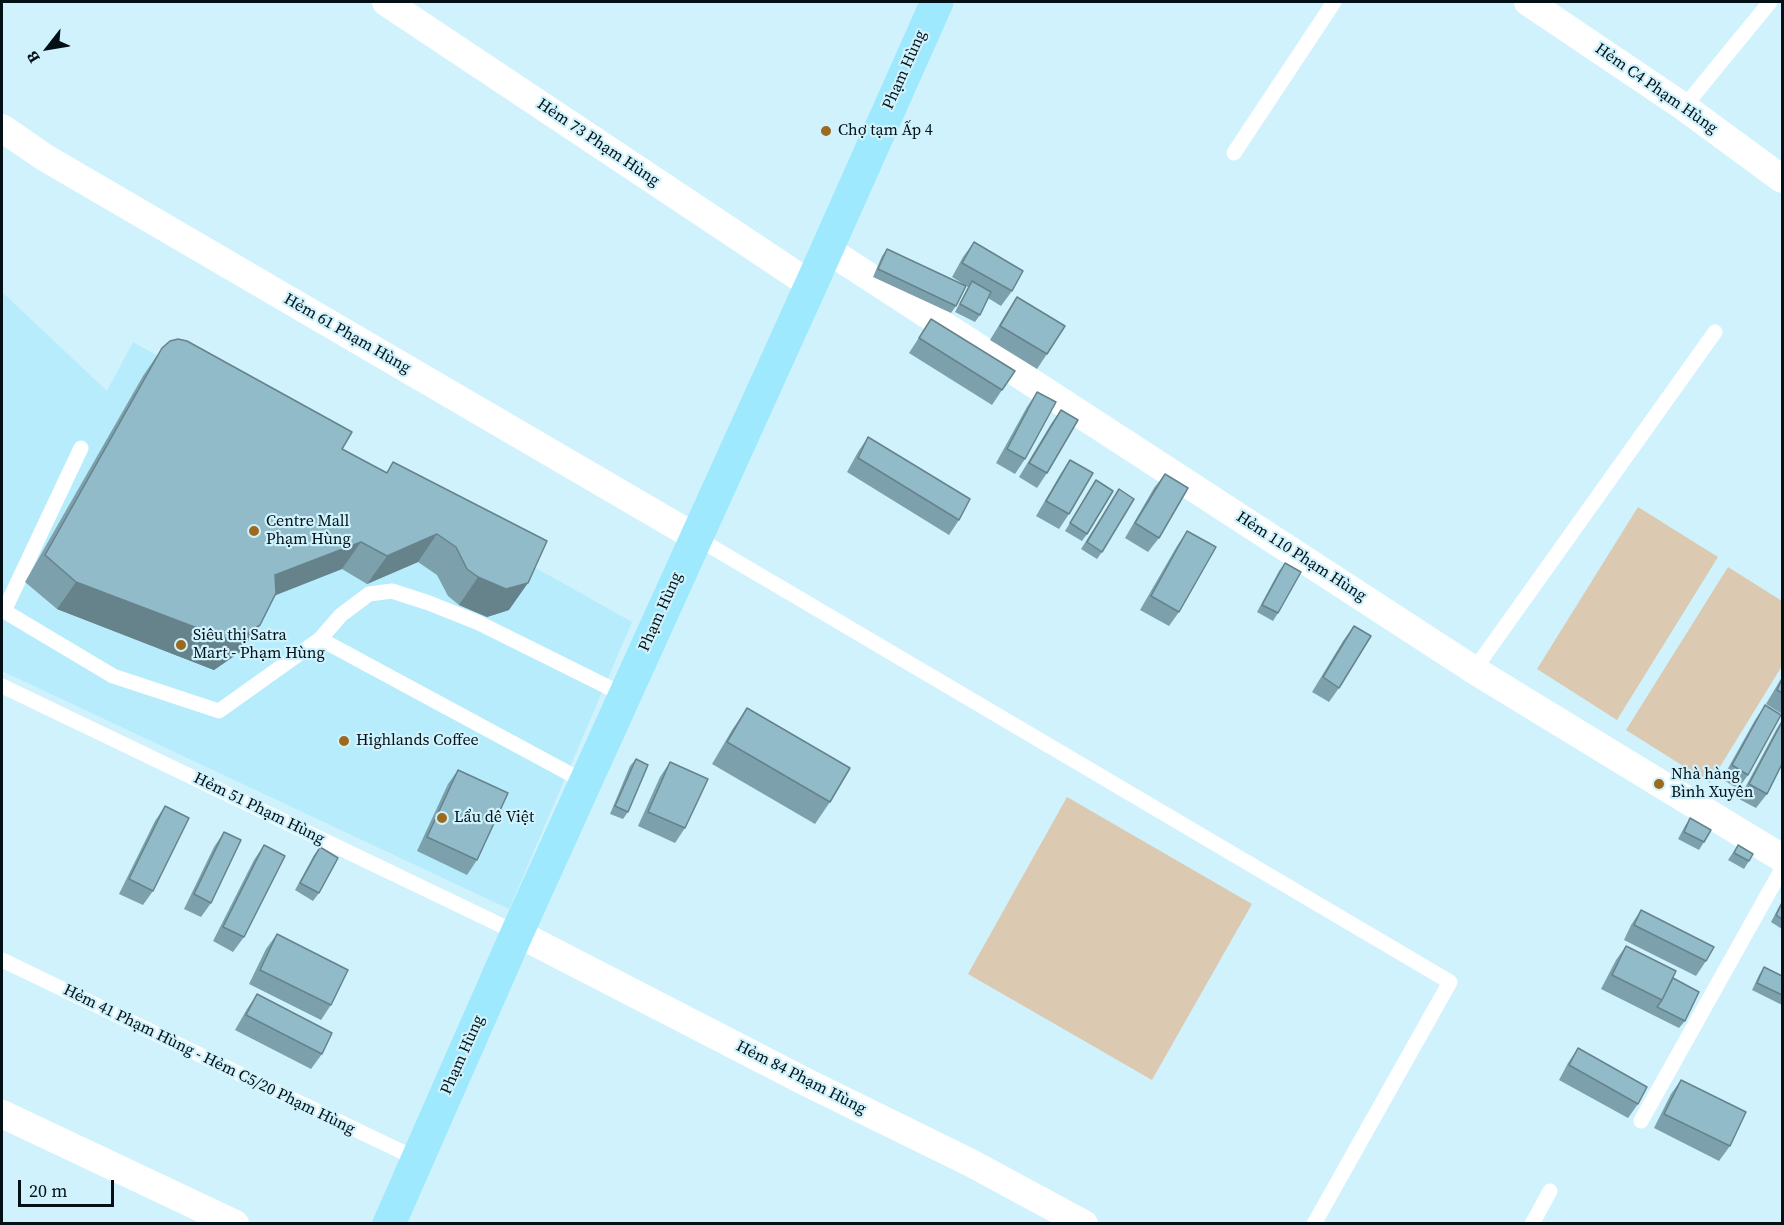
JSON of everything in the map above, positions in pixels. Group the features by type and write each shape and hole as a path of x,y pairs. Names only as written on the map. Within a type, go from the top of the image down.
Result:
{"main road":[{"name":"Phạm Hùng","path":"389,1224 517,933 937,2"}],"street":[{"name":"Hẻm 73 Phạm Hùng","path":"386,2 811,285"},
{"name":"Hẻm C4 Phạm Hùng","path":"1528,2 1684,107 1782,179"},
{"name":"Hẻm 61 Phạm Hùng","path":"2,128 44,157 695,537"},
{"name":"Hẻm 110 Phạm Hùng","path":"825,248 1474,670 1782,858"},
{"name":"Hẻm 84 Phạm Hùng","path":"517,933 970,1163 1084,1224"},
{"path":"2,1114 235,1224"}],"lane":[{"path":"1234,153 1334,2"},
{"path":"1684,107 1770,2"},
{"path":"1474,670 1715,332"},
{"path":"81,448 4,611 113,676 219,711 320,639 341,615 369,594 392,591 479,623 624,695"},
{"path":"695,537 1450,982 1314,1224"},
{"path":"320,639 585,782"},
{"name":"Hẻm 51 Phạm Hùng","path":"2,686 517,933"},
{"path":"1641,1121 1782,869"},
{"name":"Hẻm 41 Phạm Hùng - Hẻm C5/20 Phạm Hùng","path":"2,960 417,1159"},
{"path":"1532,1224 1550,1191"}],"shaded area":[{"path":"2,292 107,391 133,342 632,622 509,909 2,671"},
{"path":"1638,507 1718,557 1617,720 1537,669"},
{"path":"1728,567 1782,601 1782,666 1710,783 1626,730"},
{"path":"1067,797 1252,904 1152,1080 968,974"}],"building":[{"path":"974,242 1023,271 1012,291 962,263"},
{"path":"887,249 966,286 956,306 878,269"},
{"path":"972,281 991,292 980,315 960,304"},
{"path":"1017,297 1065,326 1047,354 1000,326"},
{"path":"931,319 1015,371 1002,390 919,338"},
{"name":"Centre Mall Phạm Hùng","path":"178,339 187,341 352,432 342,449 387,473 393,462 547,541 528,583 506,589 478,577 467,569 456,547 437,534 387,556 361,542 275,575 276,593 260,625 234,642 76,582 45,555 162,348 170,341"},
{"path":"1037,392 1056,402 1025,459 1007,449"},
{"path":"1061,410 1078,420 1047,473 1029,463"},
{"path":"868,437 970,499 959,520 858,458"},
{"path":"1070,460 1093,473 1069,514 1046,501"},
{"path":"1165,474 1188,488 1159,538 1135,523"},
{"path":"1096,480 1113,491 1087,534 1070,523"},
{"path":"1119,489 1134,499 1102,552 1087,542"},
{"path":"1187,531 1216,547 1179,612 1151,596"},
{"path":"1285,563 1301,572 1278,613 1262,605"},
{"path":"1354,626 1371,636 1339,688 1323,677"},
{"path":"1782,679 1782,693 1777,690"},
{"path":"1765,705 1781,715 1748,775 1732,765"},
{"path":"747,708 850,768 830,802 727,742"},
{"path":"1782,722 1782,764 1767,794 1749,784"},
{"path":"636,759 648,765 628,812 615,806"},
{"path":"670,762 708,779 685,828 648,812"},
{"path":"458,770 508,793 477,860 427,837"},
{"path":"165,806 189,818 153,891 129,879"},
{"path":"1690,818 1711,830 1704,842 1684,832"},
{"path":"224,832 241,840 211,903 194,894"},
{"path":"264,845 285,856 244,937 223,927"},
{"path":"1738,845 1753,854 1749,861 1734,853"},
{"path":"320,847 338,858 319,893 300,883"},
{"path":"1782,903 1782,919 1776,915"},
{"path":"1641,910 1714,947 1706,961 1634,925"},
{"path":"277,934 348,970 331,1005 260,970"},
{"path":"1626,946 1676,971 1662,1000 1612,975"},
{"path":"1764,967 1782,976 1782,995 1757,983"},
{"path":"1673,978 1699,992 1685,1021 1657,1007"},
{"path":"257,994 332,1033 322,1054 246,1015"},
{"path":"1578,1048 1647,1087 1638,1104 1569,1065"},
{"path":"1681,1080 1746,1112 1730,1146 1664,1114"}],"place":[{"name":"Chợ tạm Ấp 4","path":"826,131"},
{"name":"Centre Mall Phạm Hùng","path":"254,531"},
{"name":"Siêu thị Satra Mart - Phạm Hùng","path":"181,645"},
{"name":"Highlands Coffee","path":"344,741"},
{"name":"Nhà hàng Bình Xuyên","path":"1659,784"},
{"name":"Lẩu dê Việt","path":"442,818"}]}
